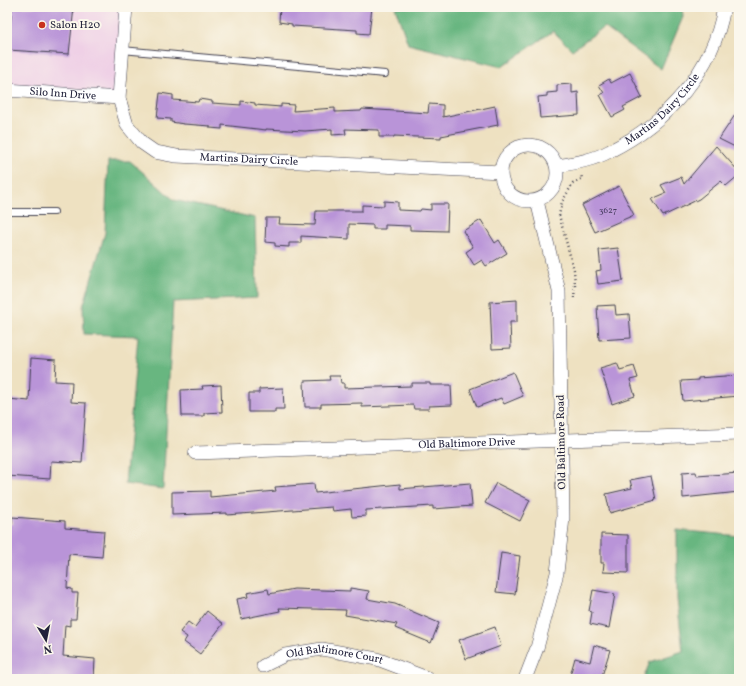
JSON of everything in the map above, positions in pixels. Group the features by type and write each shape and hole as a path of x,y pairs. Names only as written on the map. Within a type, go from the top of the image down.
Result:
{"street":[{"name":"Martins Dairy Circle","path":"126,7 119,98 127,125 142,143 156,152 176,156 501,172"},
{"name":"Martins Dairy Circle","path":"557,166 610,152 641,132 681,96 707,59 721,26 724,7"},
{"name":"Silo Inn Drive","path":"7,90 119,98"},
{"path":"531,145 543,148 552,156 557,166 558,177 554,189 546,197 537,201 524,202 511,195 503,185 501,172 503,161 509,153 519,147 531,145"},
{"name":"Old Baltimore Road","path":"525,679 537,648 557,573 563,518 558,291 537,201"},
{"name":"Old Baltimore Drive","path":"195,453 739,434"},
{"name":"Old Baltimore Court","path":"262,666 285,655 322,649 377,659 430,679"}],"lane":[{"path":"122,50 385,74"},
{"path":"7,212 54,212"}],"path":[{"path":"7,13 8,7"},
{"path":"573,163 581,174 582,179 573,183 562,202 559,215 574,270 576,286 574,304"}],"shaded area":[{"path":"7,7 126,7 119,98 7,90"}],"green space":[{"path":"395,7 682,7 683,17 661,69 604,27 572,50 553,31 502,67 408,44"},
{"path":"108,161 130,161 174,200 255,218 257,298 173,302 163,489 125,484 138,336 84,334 83,307 105,233"},
{"path":"677,530 739,536 739,679 643,679 650,662 683,651 677,599"}],"building":[{"path":"12,7 74,7 69,54 8,50"},
{"path":"280,7 372,7 369,34 357,33 357,30 292,26 292,24 279,22"},
{"path":"630,73 642,97 623,107 625,110 612,117 600,95 604,93 599,85 609,79 611,83"},
{"path":"572,84 572,93 578,92 579,115 540,118 538,97 547,96 547,93 557,92 557,85"},
{"path":"160,93 173,95 173,100 198,102 199,99 212,101 212,103 241,105 241,101 255,103 255,105 281,107 281,104 294,105 293,111 335,108 335,112 361,111 362,109 428,113 429,104 443,105 443,117 495,106 498,125 441,136 441,138 394,136 379,137 379,130 345,129 346,134 332,135 332,129 305,131 266,130 222,125 222,129 210,128 210,126 184,124 171,122 171,119 157,118"},
{"path":"739,109 739,149 719,139"},
{"path":"716,146 739,172 739,175 726,186 721,181 699,199 663,216 652,199 666,193 661,185 681,177 684,184"},
{"path":"619,186 634,215 595,232 582,205"},
{"path":"384,201 398,202 398,210 431,210 431,204 448,204 447,231 410,230 410,226 385,225 385,229 373,229 373,225 349,224 349,239 301,236 301,243 289,243 289,247 275,246 275,243 265,242 266,218 280,218 279,224 315,225 316,211 362,211 362,205 384,206"},
{"path":"481,220 495,243 499,240 507,253 486,266 482,260 474,265 466,252 473,247 463,231"},
{"path":"618,248 623,281 598,284 596,271 601,270 599,250"},
{"path":"517,300 517,322 510,322 511,348 492,349 490,302"},
{"path":"615,305 616,315 629,314 631,338 599,340 597,306"},
{"path":"31,358 56,360 55,381 72,382 71,402 86,403 82,463 51,461 50,479 7,476 9,399 29,401"},
{"path":"617,363 620,370 634,366 638,378 630,380 635,396 612,404 600,368"},
{"path":"513,372 523,396 504,404 501,398 477,407 470,389"},
{"path":"739,375 739,396 683,401 681,381 698,380 698,378"},
{"path":"329,376 340,376 341,383 344,383 344,388 412,386 412,383 451,385 452,405 429,406 429,409 414,409 413,405 362,407 362,403 321,404 321,407 305,407 304,381 330,380"},
{"path":"221,385 222,412 204,413 204,416 182,416 181,390 203,389 202,386"},
{"path":"283,388 284,409 275,409 275,412 249,412 249,393 259,393 259,389"},
{"path":"696,472 697,476 739,473 739,492 683,498 682,473"},
{"path":"651,476 656,500 610,513 606,494 632,488 630,480"},
{"path":"470,483 472,506 433,509 433,506 366,510 366,516 352,517 351,509 333,511 332,507 227,515 227,513 172,515 172,492 210,491 210,497 276,491 275,487 314,484 315,493 400,484 400,489"},
{"path":"496,483 530,500 520,521 485,503"},
{"path":"12,517 65,521 65,528 104,531 102,557 69,554 67,588 72,589 72,593 78,593 76,619 70,619 70,626 65,625 63,656 95,659 94,679 7,679 7,523 12,524"},
{"path":"601,534 628,535 628,573 603,572 604,563 601,563"},
{"path":"501,553 520,556 515,594 496,592"},
{"path":"350,588 369,591 367,599 395,604 439,623 431,643 395,628 397,624 345,615 346,610 279,608 280,611 241,619 237,599 248,597 247,593 268,589 269,594 294,589 350,591"},
{"path":"593,590 615,594 609,628 590,624 592,612 589,611"},
{"path":"207,611 223,624 200,654 184,642 187,637 180,632 188,622 195,627"},
{"path":"495,627 501,646 466,659 459,640"},
{"path":"594,645 610,650 601,679 569,679 575,658 590,662"}],"place":[{"name":"Salon H20","path":"42,25"}]}
